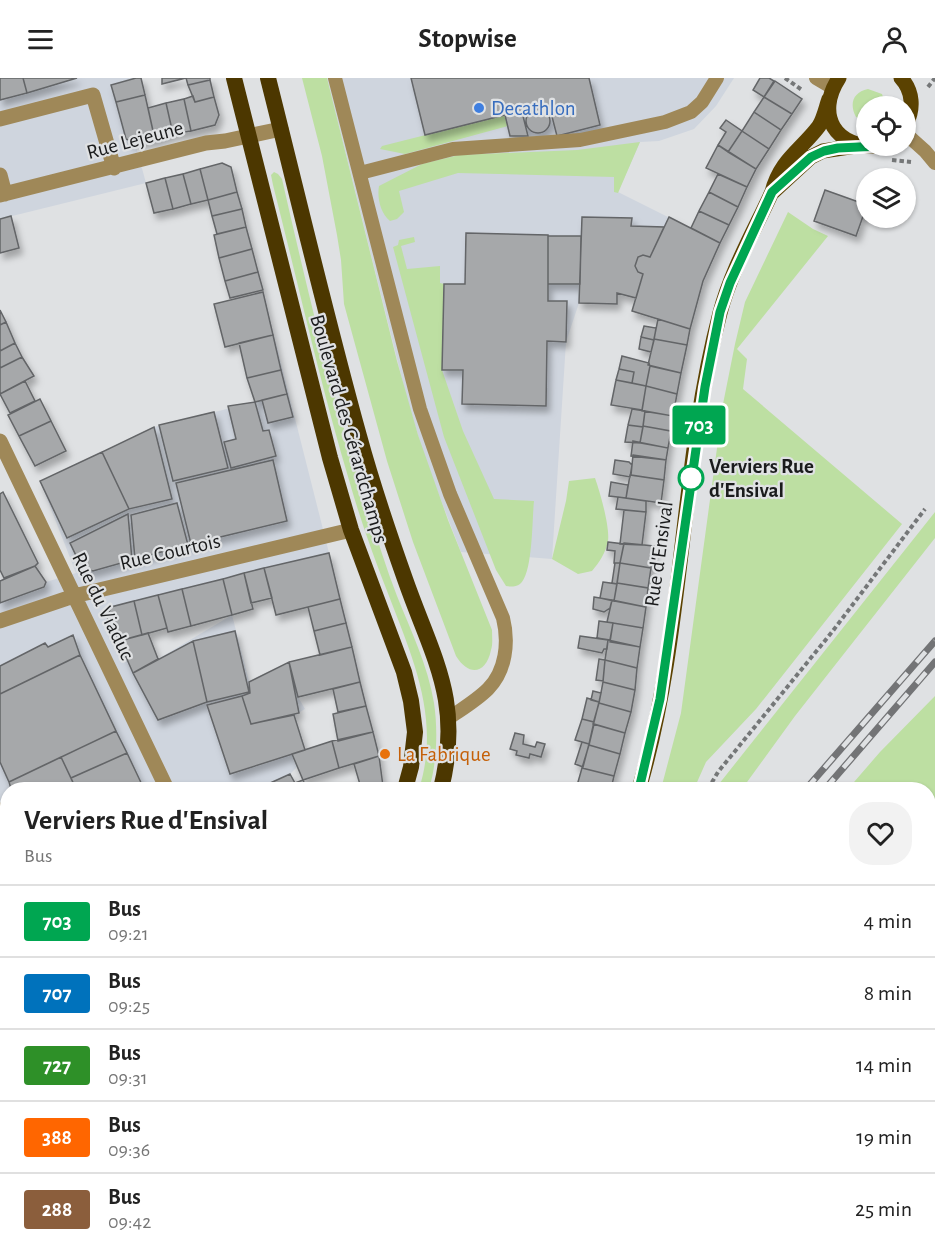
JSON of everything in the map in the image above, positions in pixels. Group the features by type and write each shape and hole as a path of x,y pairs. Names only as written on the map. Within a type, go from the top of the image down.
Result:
{"highway":[{"name":"Boulevard des Gérardchamps","path":"234,78 330,458 351,530 404,672 415,732 414,750 407,782"},
{"name":"Boulevard des Gérardchamps","path":"268,78 359,436 402,570 439,666 449,718 447,766 443,782"}],"main road":[{"path":"905,80 910,96"},
{"path":"834,88 830,120 833,128 843,139 856,144"},
{"name":"Rue d'Ensival","path":"641,782 660,699 697,435 720,312 730,283 772,192 776,178 789,157 819,125 834,88"},
{"name":"Rue d'Ensival","path":"772,192 811,157 824,151 856,147"}],"street":[{"path":"0,119 93,95 114,168"},
{"name":"Rue Lejeune","path":"2,195 206,143 248,137 281,129"},
{"path":"0,175 2,195"},
{"name":"Rue du Viaduc","path":"0,441 164,782"},
{"name":"Rue Courtois","path":"0,621 74,596 351,530"}],"lane":[{"path":"335,78 420,409 450,494 503,618 507,635 504,660 493,682 488,689 449,718"},
{"path":"360,173 460,148 580,140 665,122 691,112 702,102 717,78"},
{"path":"816,78 834,88"},
{"path":"916,145 929,159"}],"path":[{"path":"785,78 803,90"},
{"path":"890,160 929,159"},
{"path":"712,782 838,623 925,508"}],"shaded area":[{"path":"0,78 136,78 111,85 126,139 135,143 146,183 0,219"},
{"path":"327,78 734,78 716,106 694,129 659,141 640,142 618,192 720,243 703,281 690,329 632,311 635,298 623,294 617,294 617,304 579,303 566,342 552,559 461,552 425,459 406,395"},
{"path":"263,292 329,553 111,607 107,617 158,659 232,615 249,681 289,662 298,697 305,709 295,715 305,750 292,754 297,767 290,774 272,782 0,782 0,603 43,587 46,582 76,573 40,481 154,427 255,402 239,343 225,347 214,304"}],"green space":[{"path":"302,78 327,78 397,361 418,435 448,520 492,630 489,658 481,668 476,670 466,667 456,656 413,542 387,461 344,304 337,235 322,156"},
{"path":"868,89 883,96 856,96"},
{"path":"856,96 856,117 853,108"},
{"path":"505,115 508,126 405,154 380,149 382,146"},
{"path":"640,142 618,193 614,192 614,177 458,173 399,191 404,212 397,219 390,221 380,205 379,186 422,164 459,155 577,150"},
{"path":"274,172 282,179 322,345 356,469 385,564 428,676 434,703 436,735 431,782 421,782 427,739 426,714 415,667 353,495 319,370 271,175"},
{"path":"788,212 828,236 737,349 747,359 743,389 902,524 756,709 706,762 697,782 663,782 681,713 723,404 745,302"},
{"path":"414,237 415,242 401,246 407,269 440,266 440,283 444,284 442,370 463,431 494,499 534,501 530,558 524,578 517,586 506,586 496,570 444,437 393,247 398,245 399,240"},
{"path":"595,478 606,519 608,541 602,557 592,571 578,574 552,559 569,481"},
{"path":"935,512 935,538 795,716 747,782 721,782"},
{"path":"935,696 935,782 854,782"}],"building":[{"path":"0,78 23,78 27,93 0,100"},
{"path":"23,78 77,78 27,93"},
{"path":"141,78 145,95 116,102 111,85"},
{"path":"162,78 186,78 162,84"},
{"path":"186,78 210,78 210,80 188,85"},
{"name":"Decathlon","path":"411,78 589,78 600,125 557,136 549,105 522,112 528,136 510,136 505,115 425,135"},
{"path":"760,78 769,78 774,81 764,97 753,90"},
{"path":"210,80 214,97 195,102 188,85"},
{"path":"775,81 802,99 792,114 764,97"},
{"path":"145,95 155,140 135,143 126,139 116,102"},
{"path":"193,96 195,102 214,97 219,115 215,125 191,131 184,99"},
{"path":"764,97 792,114 781,130 754,112"},
{"path":"184,99 191,131 173,134 166,103"},
{"path":"166,103 173,134 155,140 148,108"},
{"path":"538,109 543,110 549,116 549,126 543,132 538,133 533,132 527,126 526,121 527,116 533,110"},
{"path":"754,112 781,130 769,149 742,131"},
{"path":"726,120 742,131 728,152 718,145 726,132 720,128"},
{"path":"742,131 769,149 756,169 728,152"},
{"path":"718,145 756,169 747,187 706,168"},
{"path":"222,163 231,167 237,192 208,200 200,169"},
{"path":"200,169 208,200 191,204 183,174"},
{"path":"183,174 191,204 173,209 165,178"},
{"path":"718,174 747,187 738,207 709,192"},
{"path":"165,178 173,209 154,213 146,183"},
{"path":"825,190 856,201 856,228 859,228 856,236 814,221"},
{"path":"237,192 242,209 212,216 208,200"},
{"path":"709,192 738,207 729,225 699,211"},
{"path":"242,209 246,227 217,234 212,216"},
{"path":"699,211 729,225 720,243 691,228"},
{"path":"11,216 19,248 0,253 0,219"},
{"path":"582,217 632,218 631,226 664,227 650,257 643,255 638,257 635,266 638,272 643,274 636,298 617,293 617,304 579,303"},
{"path":"669,217 720,243 703,281 690,329 632,311 643,274 638,272 635,266 638,257 643,255 650,257"},
{"path":"246,227 252,249 219,258 214,235"},
{"path":"466,233 548,235 548,301 567,301 566,342 547,341 546,406 462,404 463,370 442,370 444,284 465,284"},
{"path":"548,236 581,236 580,284 548,284"},
{"path":"252,249 258,272 225,281 219,258"},
{"path":"258,272 263,290 230,298 225,281"},
{"path":"263,292 273,335 225,347 214,304"},
{"path":"0,310 6,322 0,325"},
{"path":"658,319 690,329 687,345 654,339"},
{"path":"6,322 15,343 0,351 0,325"},
{"path":"644,326 656,328 654,340 641,337"},
{"path":"273,335 281,370 247,378 239,343"},
{"path":"641,337 654,340 651,352 639,349"},
{"path":"654,339 687,345 681,373 648,365"},
{"path":"15,343 22,357 0,368 0,351"},
{"path":"622,356 649,363 646,386 632,383 634,372 619,369"},
{"path":"22,357 34,376 0,394 0,368"},
{"path":"650,366 681,373 677,394 646,386"},
{"path":"619,369 634,372 632,383 616,380"},
{"path":"281,370 287,394 255,402 247,378"},
{"path":"616,380 646,386 642,410 611,405"},
{"path":"25,381 35,401 10,413 0,394"},
{"path":"646,386 677,394 673,416 642,411"},
{"path":"287,394 293,417 268,423 262,400"},
{"path":"40,399 51,421 19,436 8,415"},
{"path":"255,402 263,431 269,430 276,456 231,468 224,442 236,439 228,406"},
{"path":"632,409 645,411 643,427 628,425"},
{"path":"645,411 673,416 671,431 643,426"},
{"path":"214,412 228,468 173,481 159,425"},
{"path":"51,421 66,451 35,466 19,436"},
{"path":"628,425 643,427 640,443 625,442"},
{"path":"643,426 671,431 668,448 640,443"},
{"path":"154,427 172,499 129,509 102,452"},
{"path":"633,441 668,448 666,460 631,456"},
{"path":"102,452 129,509 67,538 40,481"},
{"path":"633,455 666,460 664,480 631,475"},
{"path":"273,460 287,521 191,544 176,483"},
{"path":"615,460 629,462 632,465 630,477 613,474"},
{"path":"630,475 664,480 661,503 626,498"},
{"path":"611,482 628,485 626,498 609,496"},
{"path":"3,492 38,563 4,578 0,570 0,494"},
{"path":"618,497 646,501 646,512 616,509"},
{"path":"177,503 188,545 135,559 131,515"},
{"path":"624,510 646,512 642,545 620,544"},
{"path":"128,514 132,560 93,571 82,568 70,543"},
{"path":"608,542 624,544 620,563 614,563 615,551 607,550"},
{"path":"624,543 654,546 651,568 620,563"},
{"path":"329,553 340,599 276,615 264,568"},
{"path":"615,563 620,563 617,584 612,583"},
{"path":"620,563 651,568 648,588 617,583"},
{"path":"35,566 46,582 44,587 0,603 0,581"},
{"path":"264,568 272,598 251,603 244,573"},
{"path":"244,573 253,609 232,615 223,579"},
{"path":"223,579 232,615 191,626 182,589"},
{"path":"603,582 617,584 614,601 600,598"},
{"path":"617,583 648,588 646,607 614,601"},
{"path":"182,589 191,626 168,632 158,595"},
{"path":"158,595 167,628 142,635 134,601"},
{"path":"594,597 612,600 610,608 604,612 593,609"},
{"path":"340,599 346,623 314,631 308,607"},
{"path":"612,600 646,607 643,628 607,622"},
{"path":"134,601 142,635 119,641 107,617 111,607"},
{"path":"599,621 613,623 610,640 597,638"},
{"path":"346,623 352,647 320,655 314,631"},
{"path":"613,623 643,628 640,647 610,642"},
{"path":"235,631 249,692 207,702 193,641"},
{"path":"148,633 158,659 133,673 119,641"},
{"path":"73,635 80,655 0,694 0,666 45,643 48,647"},
{"path":"580,636 608,640 607,649 604,649 602,653 578,648"},
{"path":"608,640 640,647 637,668 605,660"},
{"path":"193,641 207,702 158,720 133,673"},
{"path":"352,647 360,682 298,697 289,662"},
{"path":"80,655 116,731 9,782 0,762 0,694"},
{"path":"599,659 605,660 603,681 596,680"},
{"path":"605,660 637,668 635,690 603,682"},
{"path":"289,662 299,713 251,724 242,696 250,693 249,682"},
{"path":"360,682 366,706 338,712 333,689"},
{"path":"603,682 635,690 631,712 599,703"},
{"path":"593,691 601,693 599,702 591,700"},
{"path":"242,696 251,724 294,715 305,750 230,774 207,705"},
{"path":"587,698 599,702 594,722 582,719"},
{"path":"599,703 631,712 625,733 593,724"},
{"path":"366,706 373,732 338,741 333,714"},
{"path":"582,719 594,722 589,744 575,740"},
{"path":"594,724 625,733 620,754 589,745"},
{"path":"116,731 127,753 71,778 61,757"},
{"path":"373,732 379,756 339,768 332,741"},
{"path":"515,733 524,735 523,744 535,747 537,742 545,744 541,757 530,754 529,758 516,755 517,751 510,749"},
{"path":"332,741 339,768 303,780 292,754"},
{"path":"582,742 589,744 583,767 575,764"},
{"path":"589,745 620,754 614,776 582,768"},
{"path":"127,753 141,782 73,782 71,778"},
{"path":"379,756 382,782 359,782 354,764"},
{"path":"61,757 73,782 9,782"},
{"path":"582,768 614,776 613,782 578,782"},
{"path":"290,774 294,782 272,782"}],"railway":[{"path":"812,782 935,641"},
{"path":"831,782 935,662"}],"bus line":[{"name":"703","path":"641,782 660,699 705,387 720,312 746,246 772,192 811,157 824,151 856,146"}],"place":[{"name":"Decathlon","path":"479,108"},
{"name":"Verviers Rue d'Ensival","path":"691,478"},
{"name":"La Fabrique","path":"385,754"}]}
